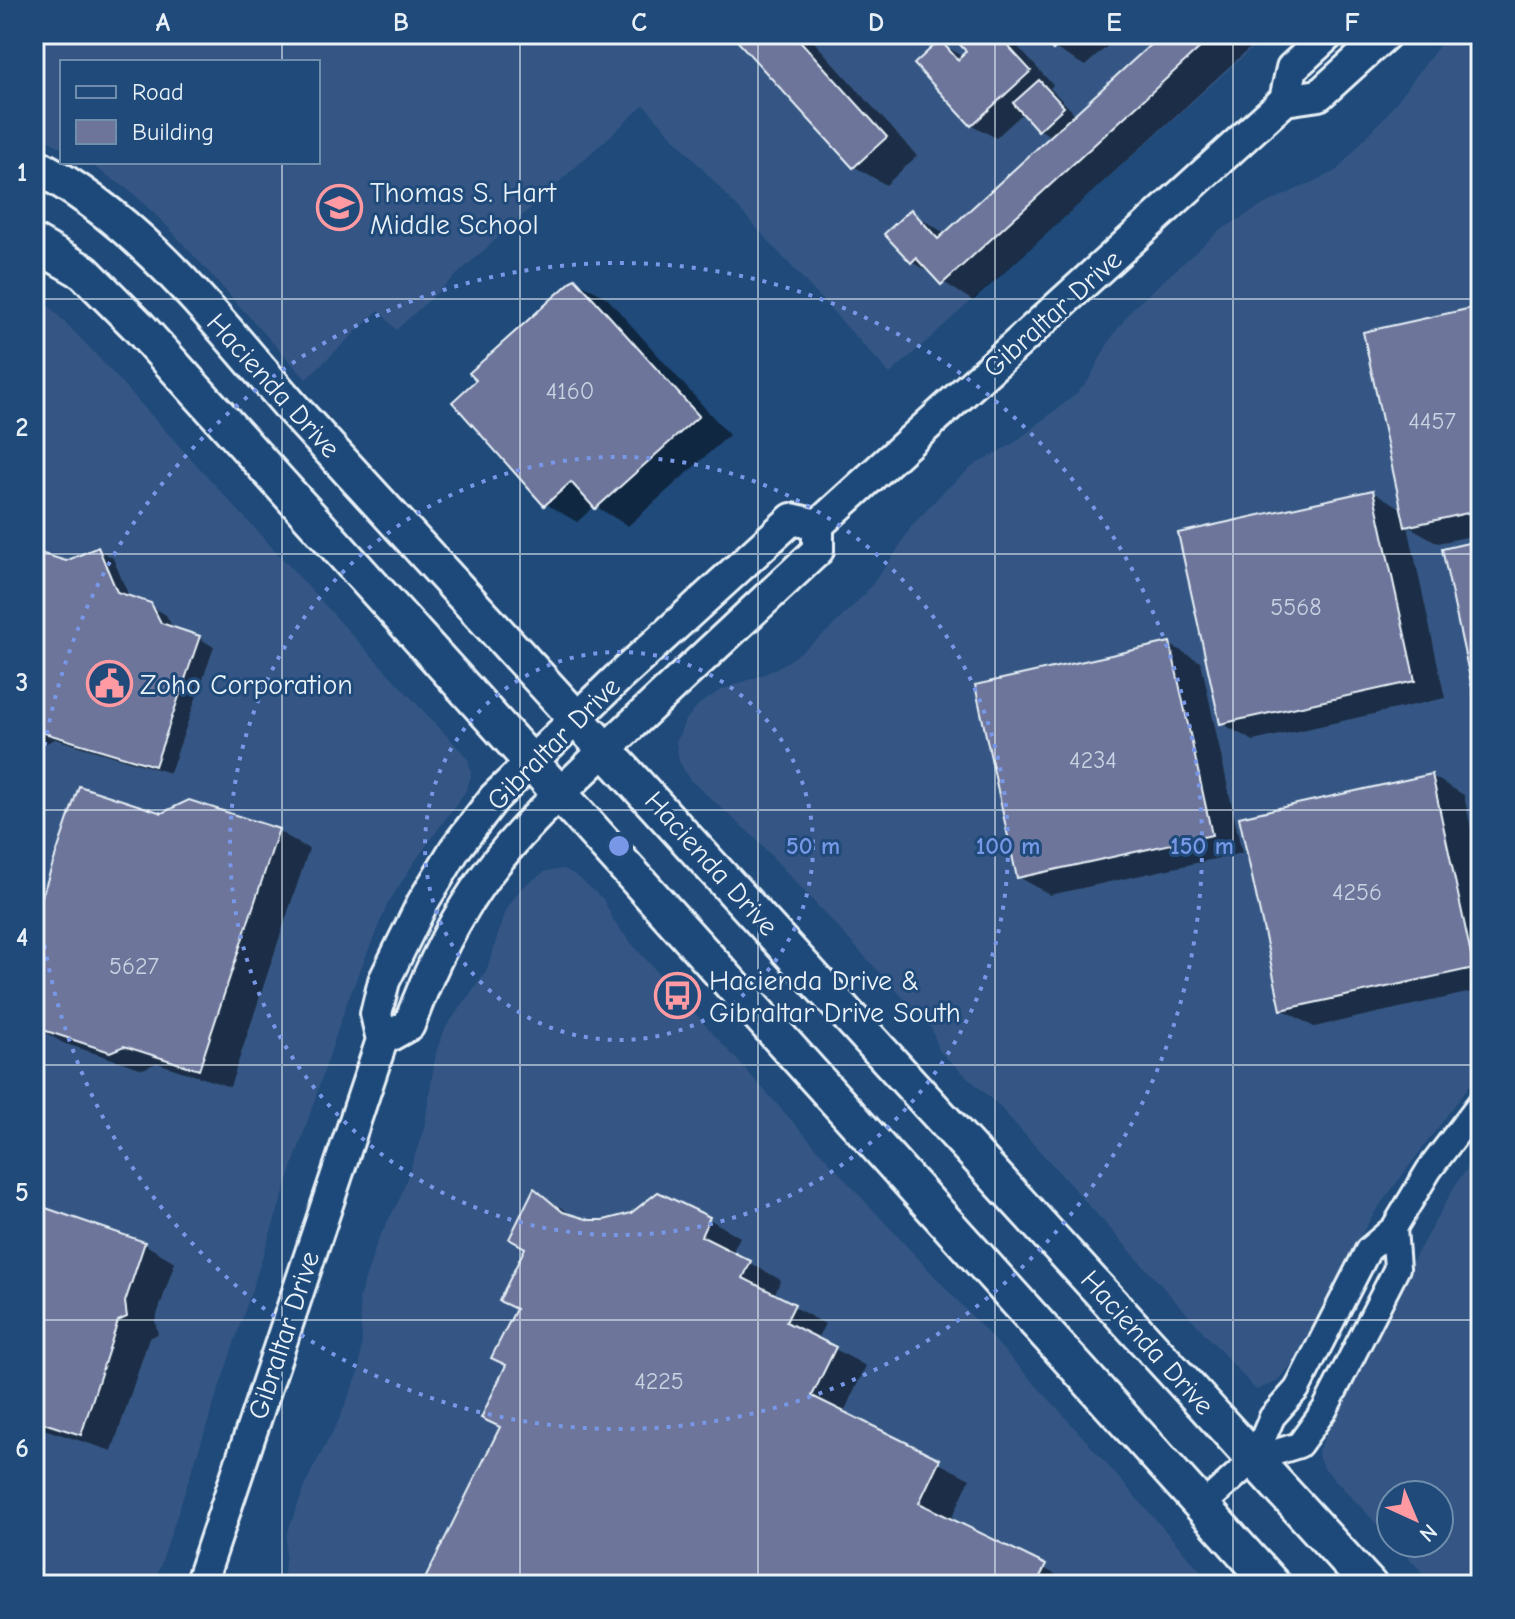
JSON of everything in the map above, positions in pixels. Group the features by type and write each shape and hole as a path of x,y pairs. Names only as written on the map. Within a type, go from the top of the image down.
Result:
{"main road":[{"name":"Hacienda Drive","path":"34,165 52,174 125,226 184,284 295,411 607,748 1369,1585"},
{"path":"34,243 84,272 138,326 1273,1585"}],"street":[{"name":"Gibraltar Drive","path":"1285,100 1292,68 1329,34"},
{"name":"Gibraltar Drive","path":"382,1040 409,1025 420,994 457,922 486,875 523,830 818,550 818,525 1285,100 1319,95 1386,34"},
{"name":"Gibraltar Drive","path":"200,1585 382,1040 376,1014 384,981 423,902 462,839 494,798 578,717 792,519 818,525"},
{"path":"1202,1506 1254,1459 1272,1417 1297,1389 1368,1250 1394,1228 1429,1170 1481,1102"},
{"path":"1254,1459 1299,1445 1325,1409 1397,1268 1394,1228"}],"shaded area":[{"name":"Thomas S. Hart Middle School","path":"34,34 1268,34 890,374 644,105 396,330 379,310 306,379 165,224 132,192 90,164 320,164 320,60 60,60 60,147 34,133"},
{"path":"1448,34 1481,34 1481,1070 1374,1213 1293,1363 1276,1382 1256,1390 999,1106 939,1051 932,1029 752,835 689,779 679,761 676,742 685,721 698,705 721,690 765,674 789,661 828,631 865,594 911,527 943,492 973,466 1014,443 1076,394 1088,381 1110,340 1132,309 1219,231 1265,204 1336,171 1388,113"},
{"path":"34,291 461,751 469,761 471,776 465,792 388,903 347,1002 154,1585 34,1585"},
{"path":"564,869 603,899 615,923 632,944 1059,1410 1213,1585 283,1585 287,1533 310,1474 338,1422 359,1372 362,1340 359,1298 378,1240 400,1198 424,1129 436,1052 446,1027 486,972 506,910 522,887 546,871"},
{"path":"1481,1149 1481,1585 1434,1585 1410,1559 1455,1559 1455,1479 1375,1479 1375,1522 1324,1468 1318,1451 1411,1264 1456,1184"}],"building":[{"path":"731,34 794,34 887,137 853,168"},
{"path":"950,34 997,34 1031,71 971,126 914,64 940,40 958,60 966,51"},
{"path":"1038,34 1070,34 1053,50"},
{"path":"1162,34 1215,34 941,285 916,258 911,263 884,234 911,209 938,239"},
{"path":"1039,80 1064,107 1038,131 1013,103"},
{"path":"575,278 699,416 595,509 571,482 544,506 452,402 476,380 469,373"},
{"path":"1481,306 1481,510 1405,527 1363,332"},
{"path":"1373,490 1415,681 1220,724 1178,533"},
{"path":"1481,540 1481,729 1442,549"},
{"name":"Zoho Corporation","path":"98,547 117,592 151,603 161,623 200,636 155,766 38,731 34,734 34,551 66,561"},
{"path":"1170,642 1212,835 1017,878 975,685"},
{"path":"1432,774 1474,968 1281,1010 1239,817"},
{"path":"79,786 162,813 189,800 279,829 199,1070 124,1046 110,1052 34,1027 34,920"},
{"path":"534,1188 563,1212 590,1220 631,1213 658,1192 710,1217 701,1236 751,1261 743,1278 795,1304 786,1322 836,1347 812,1396 940,1459 919,1503 1046,1565 1036,1585 422,1585 500,1427 481,1418 506,1365 491,1358 516,1309 499,1301 525,1248 509,1239"},
{"path":"34,1204 145,1242 125,1302 127,1317 118,1321 81,1435 34,1420"}],"place":[{"name":"Thomas S. Hart Middle School","path":"339,208"},
{"name":"Zoho Corporation","path":"109,684"},
{"name":"Hacienda Drive & Gibraltar Drive South","path":"678,996"}]}
